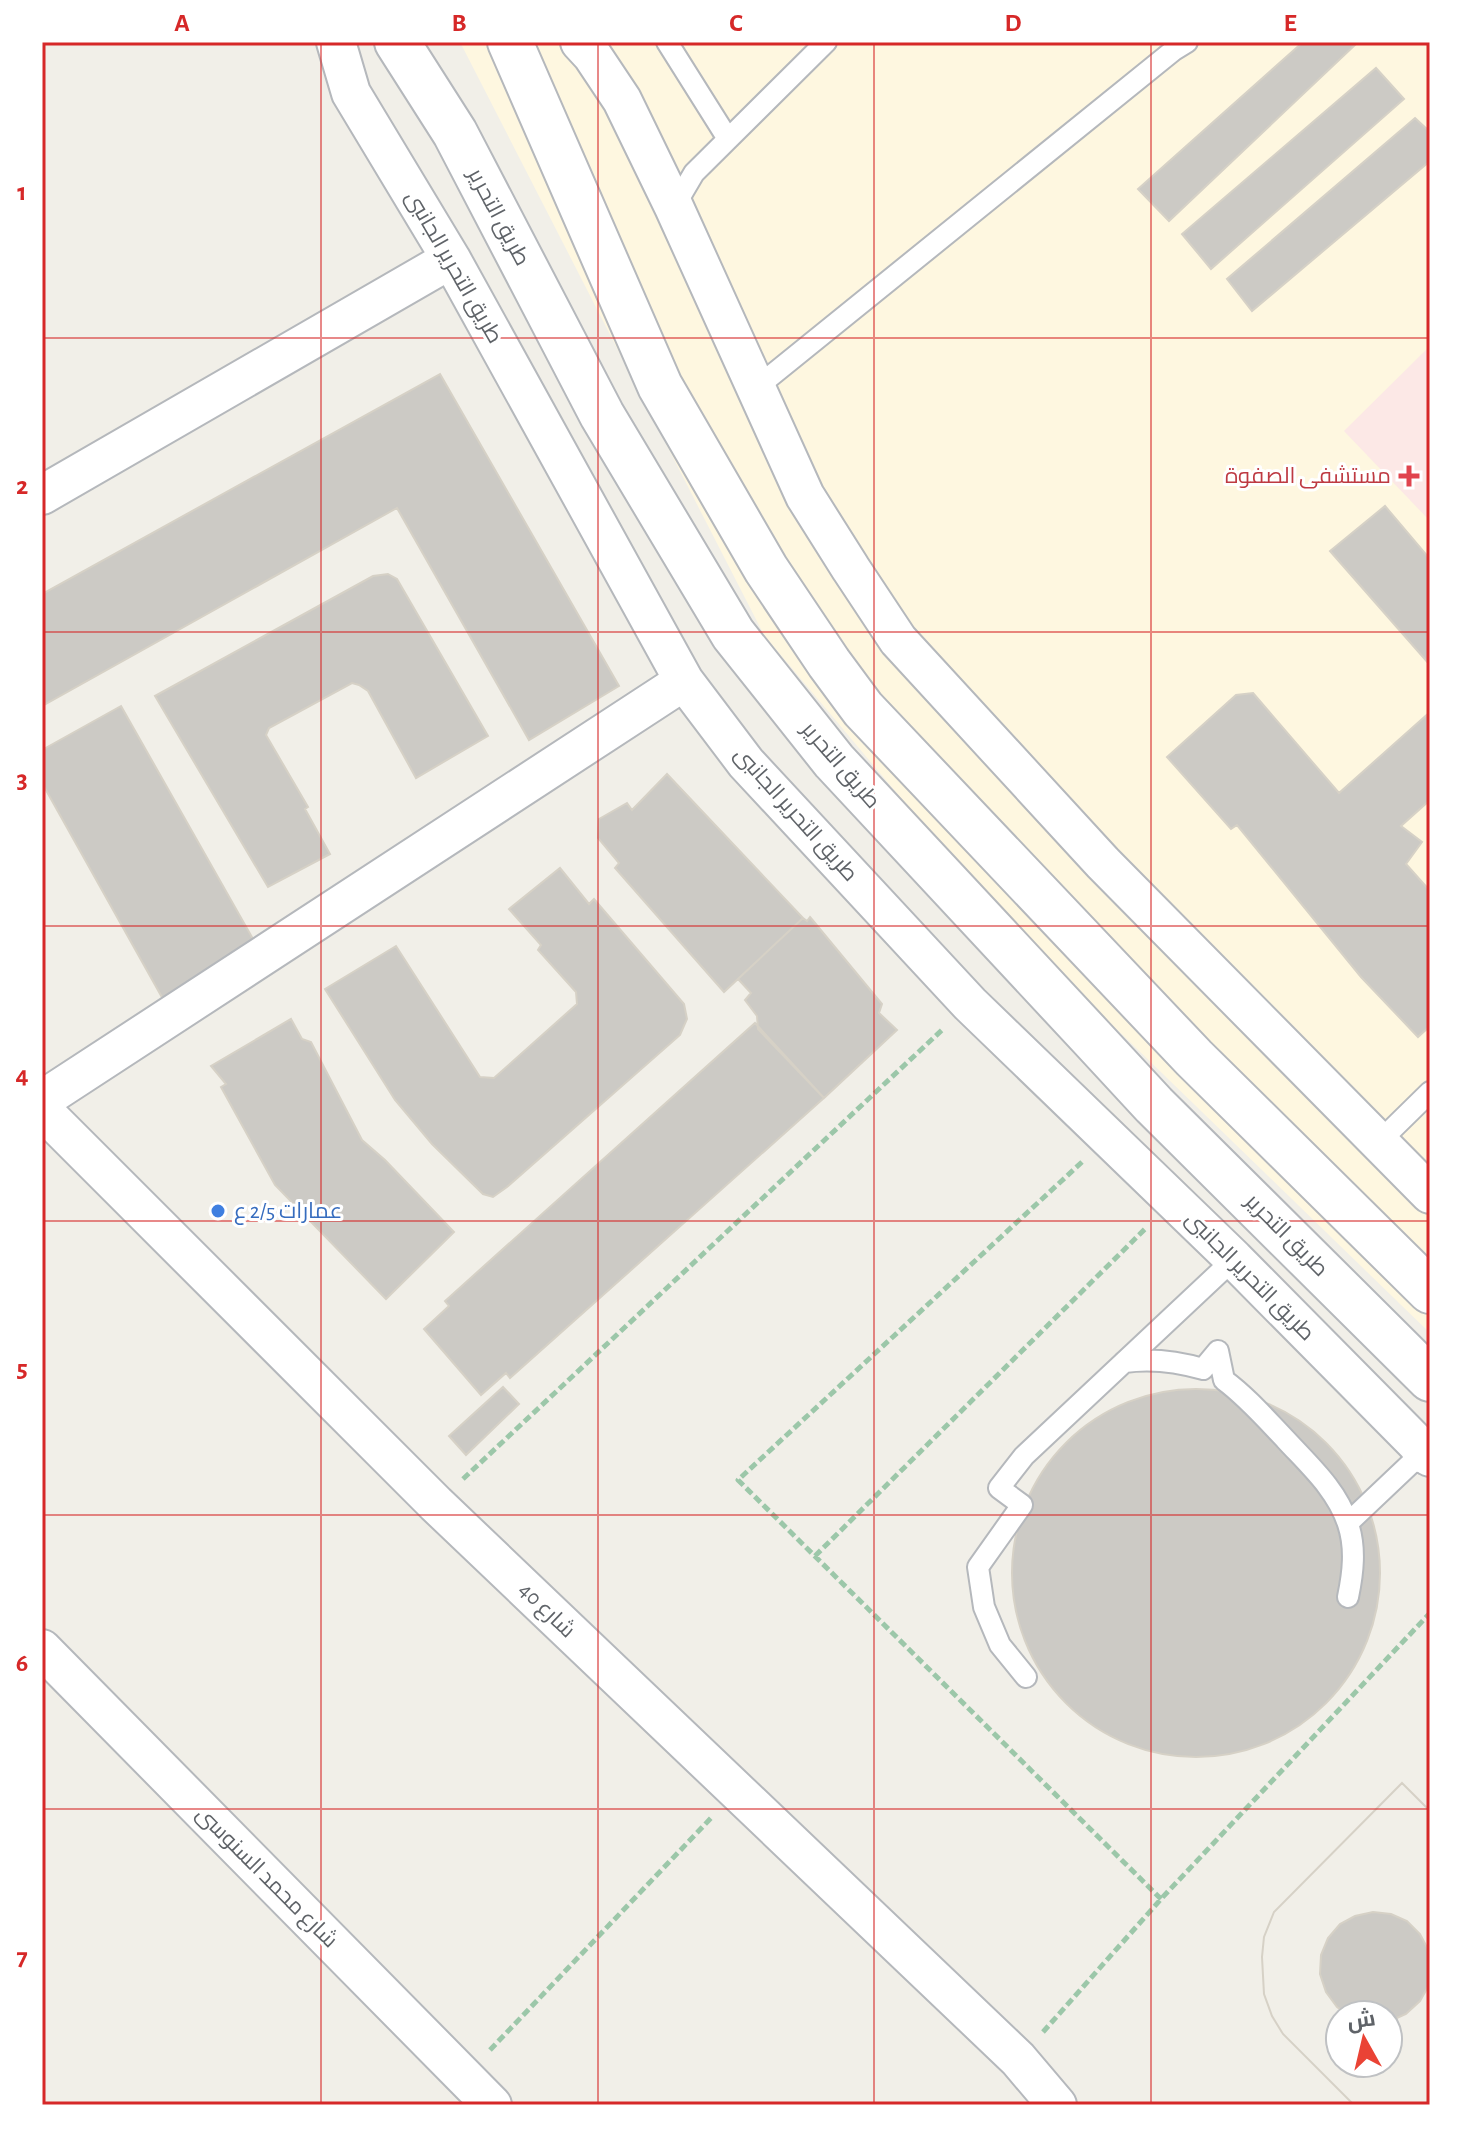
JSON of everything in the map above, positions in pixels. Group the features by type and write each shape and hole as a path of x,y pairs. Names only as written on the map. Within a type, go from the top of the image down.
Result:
{"street":[{"name":"طريق التحرير الجانبى","path":"336,42 351,93 451,259 684,681 746,763 970,1004 1234,1259 1428,1453"},
{"name":"طريق التحرير","path":"397,42 455,133 602,415 733,634 834,761 1154,1105 1430,1379"},
{"path":"510,42 660,386 766,569 863,709 1194,1058 1430,1291"},
{"path":"580,42 622,100 805,496 898,640 1103,863 1430,1194"},
{"path":"42,495 451,259"},
{"path":"42,1100 684,681"},
{"path":"1154,1105 1175,1100 1184,1092 1191,1082 1194,1058"},
{"name":"شارع 40","path":"42,1110 436,1504 1018,2059 1057,2105"},
{"path":"1267,1216 1259,1206 1259,1194 1264,1183 1281,1168 1292,1165 1303,1167"},
{"name":"شارع محمد السنوسى","path":"42,1649 492,2105"}],"lane":[{"path":"667,42 728,139"},
{"path":"674,207 694,173 826,42"},
{"path":"756,388 1187,42"},
{"path":"1379,1142 1430,1092"},
{"path":"1026,1677 1000,1645 984,1607 978,1567 1022,1505 999,1488 1024,1456 1234,1259"},
{"path":"1124,1362 1161,1360 1203,1369 1218,1351 1224,1380 1243,1394 1330,1487 1348,1523 1353,1547 1353,1573 1348,1597"},
{"path":"1348,1523 1428,1453"}],"path":[{"path":"436,1504 970,1004"},
{"path":"1107,1139 738,1480 1161,1899"},
{"path":"815,1556 1174,1201"},
{"path":"1018,2059 1161,1899 1430,1613"},
{"path":"464,2077 736,1792"}],"shaded area":[{"path":"460,42 1430,42 1430,1333 1000,916 764,635"},
{"name":"مستشفى الصفوة","path":"1430,346 1430,521 1344,431"}],"building":[{"path":"1303,42 1356,44 1169,221 1138,189"},
{"path":"1376,68 1404,99 1211,269 1182,234"},
{"path":"1415,118 1430,132 1430,161 1252,311 1227,279"},
{"path":"440,374 619,686 529,740 397,508 42,706 42,594"},
{"path":"1385,506 1430,559 1430,665 1330,551"},
{"path":"388,574 397,579 488,736 416,778 368,691 352,683 269,728 266,735 308,807 305,809 330,854 268,887 155,696 373,576"},
{"path":"1253,693 1339,793 1430,712 1430,800 1401,826 1422,842 1406,864 1430,891 1430,1026 1418,1037 1361,977 1237,825 1231,829 1167,757 1236,695"},
{"path":"121,706 261,953 168,1008 42,783 42,750"},
{"path":"667,774 803,918 724,992 615,868 619,863 598,838 599,819 627,803 632,810"},
{"path":"560,868 589,904 594,899 684,1004 687,1019 680,1035 493,1197 483,1194 432,1144 395,1100 325,989 396,946 480,1077 494,1078 577,1004 576,992 538,950 541,945 509,909"},
{"path":"810,917 882,1004 879,1013 897,1030 824,1098 758,1029 757,1016 745,1000 751,993 738,979 803,918 807,921"},
{"path":"291,1019 302,1039 311,1042 362,1140 454,1232 386,1299 275,1185 221,1087 226,1084 211,1066"},
{"path":"755,1023 824,1098 510,1378 506,1373 481,1395 424,1329 449,1306 445,1301"},
{"path":"503,1387 519,1404 466,1455 449,1436"},
{"path":"1196,1389 1232,1392 1267,1403 1298,1420 1326,1443 1349,1471 1366,1502 1377,1537 1380,1573 1377,1609 1366,1644 1349,1675 1326,1703 1298,1726 1267,1743 1232,1754 1196,1757 1160,1754 1125,1743 1094,1726 1066,1703 1043,1675 1026,1644 1015,1609 1012,1573 1015,1537 1026,1502 1043,1471 1066,1443 1094,1420 1125,1403 1160,1392"},
{"path":"1402,1783 1430,1811 1430,1958 1420,1934 1407,1921 1391,1914 1373,1912 1340,1924 1328,1938 1321,1955 1320,1974 1331,1999 1324,1999 1324,2075 1283,2034 1264,1994 1264,1937 1274,1912"},
{"path":"1402,1783 1430,1811 1430,2105 1354,2105 1328,2079 1404,2079 1404,1999 1324,1999 1324,2075 1283,2034 1272,2016 1264,1994 1264,1937 1274,1912"},
{"path":"1430,1977 1430,2105 1354,2105 1328,2079 1404,2079 1404,2015 1420,2001"}],"place":[{"name":"مستشفى الصفوة","path":"1409,476"},
{"name":"عمارات 2/5 ع","path":"218,1211"}]}
